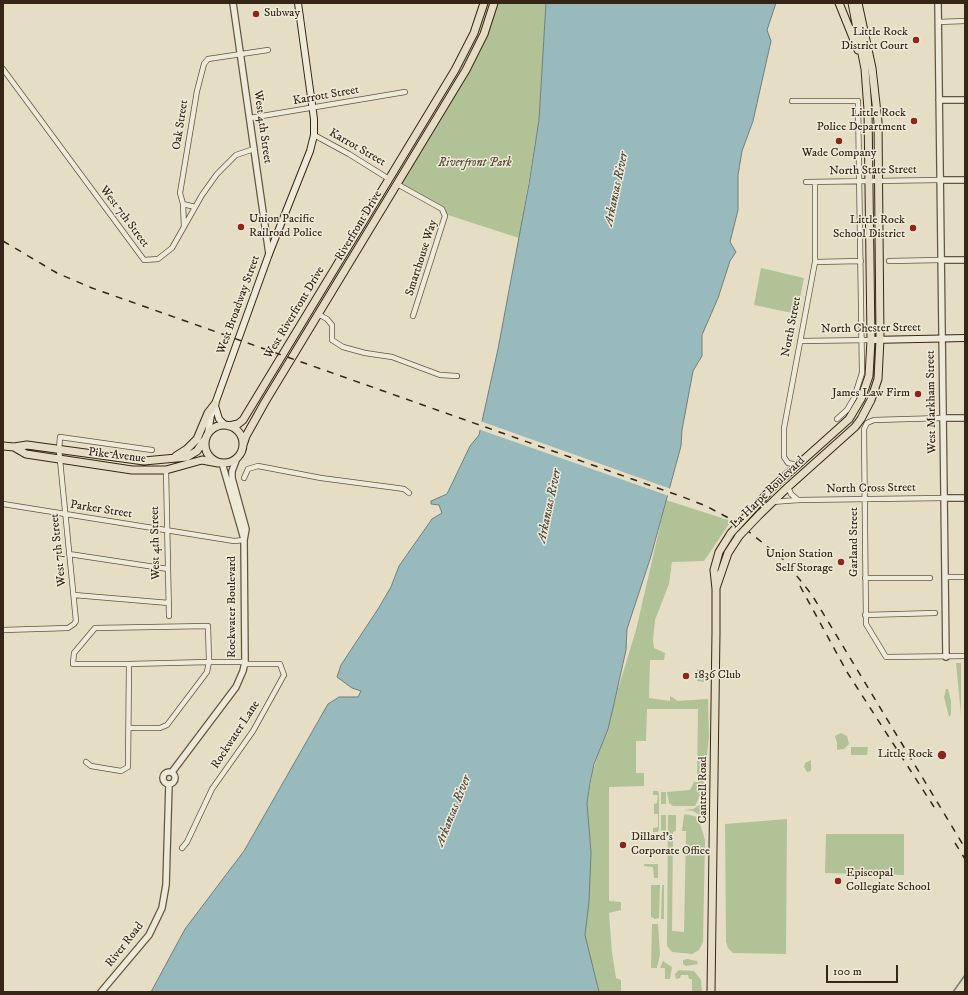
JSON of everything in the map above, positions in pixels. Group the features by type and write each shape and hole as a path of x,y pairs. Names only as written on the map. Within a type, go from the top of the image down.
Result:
{"main road":[{"name":"West Broadway Street","path":"207,435 215,404 269,254 310,151 314,135 312,108 298,3"},
{"name":"West Riverfront Drive","path":"227,425 238,424 243,420 462,58 480,17 484,3"},
{"name":"Riverfront Drive","path":"243,444 265,402 468,66 484,34 494,3"},
{"path":"839,3 857,48 868,122"},
{"name":"La Harpe Boulevard","path":"716,589 714,570 715,564 723,544 731,532 795,467 838,430 857,407 865,390 869,376 871,340 868,122 865,69 852,3"},
{"name":"La Harpe Boulevard","path":"716,589 728,554 739,536 788,487 847,435 861,419 871,400 878,379 880,339 876,95 858,3"},
{"path":"389,179 397,184"},
{"name":"North Chester Street","path":"871,340 965,338"},
{"path":"215,404 219,419 227,425 240,435 243,444 237,458 229,462 220,463 211,459 206,452 207,435 215,428 227,425"},
{"path":"168,458 183,453 193,444 201,433 208,414 215,404"},
{"name":"Pike Avenue","path":"3,446 14,447 27,445 133,460 168,458 192,454 200,448 207,435"},
{"name":"Pike Avenue","path":"14,447 26,454 132,470 166,470 196,461 220,463"},
{"name":"Cantrell Road","path":"711,992 716,589"}],"street":[{"name":"West 4th Street","path":"233,3 269,254"},
{"name":"West Markham Street","path":"938,3 946,657"},
{"path":"938,22 965,21"},
{"path":"240,54 268,50"},
{"name":"Oak Street","path":"184,227 183,204 180,196 181,187 197,91 206,61 240,54"},
{"name":"West 7th Street","path":"3,69 144,260 156,260 174,245 195,207"},
{"name":"Karrott Street","path":"250,118 405,92"},
{"path":"939,100 965,100"},
{"path":"792,101 858,101 862,373 860,384 847,410 837,420"},
{"name":"Karrot Street","path":"314,135 349,154 389,179"},
{"path":"183,204 195,207 209,184 226,164 240,153 254,149"},
{"path":"940,180 965,180"},
{"name":"North State Street","path":"806,182 940,180"},
{"name":"North Street","path":"795,467 788,463 784,457 784,428 815,262 815,182"},
{"name":"Smarthouse Way","path":"397,184 442,209 445,216 413,316"},
{"path":"889,261 965,260"},
{"path":"815,262 861,261"},
{"path":"318,314 327,319 332,325 332,340 343,347 365,353 392,357 440,375 457,376"},
{"name":"North Chester Street","path":"800,341 871,340"},
{"path":"942,418 965,418"},
{"name":"Garland Street","path":"942,418 879,419 867,423 864,432 865,578 866,624 886,657 946,657"},
{"path":"59,450 60,437 152,450"},
{"name":"West 7th Street","path":"3,630 68,628 76,621 59,450"},
{"name":"Rockwater Boulevard","path":"169,784 162,778 167,772 172,772 236,687 241,678 245,663 244,540 246,529 232,478 232,471 237,458"},
{"name":"Rockwater Boulevard","path":"220,463 244,540"},
{"path":"244,478 248,469 258,466 321,478 404,489 409,494"},
{"name":"West 4th Street","path":"166,470 169,616"},
{"path":"788,487 792,496 798,500"},
{"path":"944,498 965,498"},
{"name":"North Cross Street","path":"772,502 798,500 944,498"},
{"name":"Parker Street","path":"3,504 234,541 244,540"},
{"path":"69,554 168,569"},
{"path":"945,577 965,577"},
{"path":"865,578 930,578"},
{"path":"74,595 168,603"},
{"path":"866,615 935,613"},
{"path":"128,728 160,728 168,725 207,672 209,662 208,626 95,628 74,652 73,664 209,662 245,663"},
{"path":"946,657 965,656"},
{"name":"Rockwater Lane","path":"182,848 212,789 253,731 284,675 280,664 245,663"},
{"path":"86,762 91,766 121,771 128,767 129,664"},
{"name":"Rockwater Boulevard","path":"162,908 166,886 169,784 175,779 172,772"},
{"name":"River Road","path":"101,992 149,935 162,908"}],"green space":[{"name":"Riverfront Park","path":"493,3 546,3 539,120 519,238 445,214 397,184 466,70 490,16"},
{"path":"761,268 804,278 797,314 754,305"},
{"path":"666,500 731,521 704,561 672,562 669,584 655,620 653,640 654,648 665,653 664,660 650,660 649,698 670,701 670,696 678,701 708,699 709,737 705,776 702,791 695,806 673,806 669,803 667,792 690,790 694,782 697,782 698,709 647,709 646,741 636,741 636,773 644,773 644,786 609,787 609,901 621,902 621,910 609,913 612,952 616,978 621,980 621,992 599,992 585,935 591,852 587,803 593,771 636,630"},
{"path":"956,663 961,663 961,715"},
{"path":"697,669 705,669 704,682 697,681"},
{"path":"946,689 948,689 951,701 951,714 949,717 944,697"},
{"path":"841,733 847,736 849,744 844,749 837,750 835,736"},
{"path":"851,747 868,747 867,755 851,755"},
{"path":"811,760 811,771 807,772 804,767 805,763"},
{"path":"653,791 658,791 659,794 658,832 653,832 653,828 658,827 658,814 654,814 654,804 657,803 658,795 653,795"},
{"path":"661,792 666,792 666,804 661,804"},
{"path":"701,804 703,808 700,815 693,811 684,810 693,809"},
{"path":"685,814 698,817 705,840 703,942 699,950 692,954 672,952 667,946 668,815 676,815 676,831 673,832 672,931 684,932 686,831 682,831"},
{"path":"661,815 666,815 666,831 661,831"},
{"path":"787,819 786,954 733,953 728,948 726,942 725,824"},
{"path":"826,834 904,834 904,875 825,873"},
{"path":"644,864 658,864 658,878 654,878 653,867 644,866"},
{"path":"651,885 660,885 659,918 655,919 651,917"},
{"path":"662,885 664,885 664,919 661,919"},
{"path":"652,924 658,924 660,954 657,968 651,968"},
{"path":"687,959 697,961 698,964 686,966 683,964 683,960"},
{"path":"663,961 672,967 670,979 665,979 665,968 660,968"},
{"path":"679,970 694,971 701,980 702,992 692,992 692,979 689,979 688,975 681,975 680,978 676,979 675,974"}],"water":[{"name":"Arkansas River","path":"546,3 776,3 767,30 771,41 753,121 742,151 738,175 738,210 730,242 736,252 730,261 718,298 702,335 702,356 693,371 682,430 681,446 651,556 627,629 626,650 608,729 594,764 590,783 587,803 591,852 589,902 585,935 599,992 151,992 185,929 244,851 328,704 339,697 358,697 361,691 352,688 337,677 341,665 391,587 399,566 432,519 442,513 439,505 431,504 431,501 447,494 470,446 479,435 498,349 529,184 539,120"}],"pier":[{"path":"480,421 671,489 669,496 478,429"}],"waterway":[{"path":"953,992 965,975"}],"railway":[{"path":"3,241 57,273 92,288 683,497 706,506 738,523 784,560 812,595 965,848"},
{"path":"800,586 847,672 934,807"},
{"path":"955,843 965,859"}],"place":[{"name":"Subway","path":"256,14"},
{"name":"Little Rock District Court","path":"916,40"},
{"name":"Little Rock Police Department","path":"914,121"},
{"name":"Wade Company","path":"839,141"},
{"name":"Union Pacific Railroad Police","path":"241,227"},
{"name":"Little Rock School District","path":"913,228"},
{"name":"James Law Firm","path":"918,394"},
{"name":"Union Station Self Storage","path":"841,562"},
{"name":"1836 Club","path":"686,676"},
{"name":"Little Rock","path":"942,755"},
{"name":"Dillard's Corporate Office","path":"623,845"},
{"name":"Episcopal Collegiate School","path":"838,881"}]}
